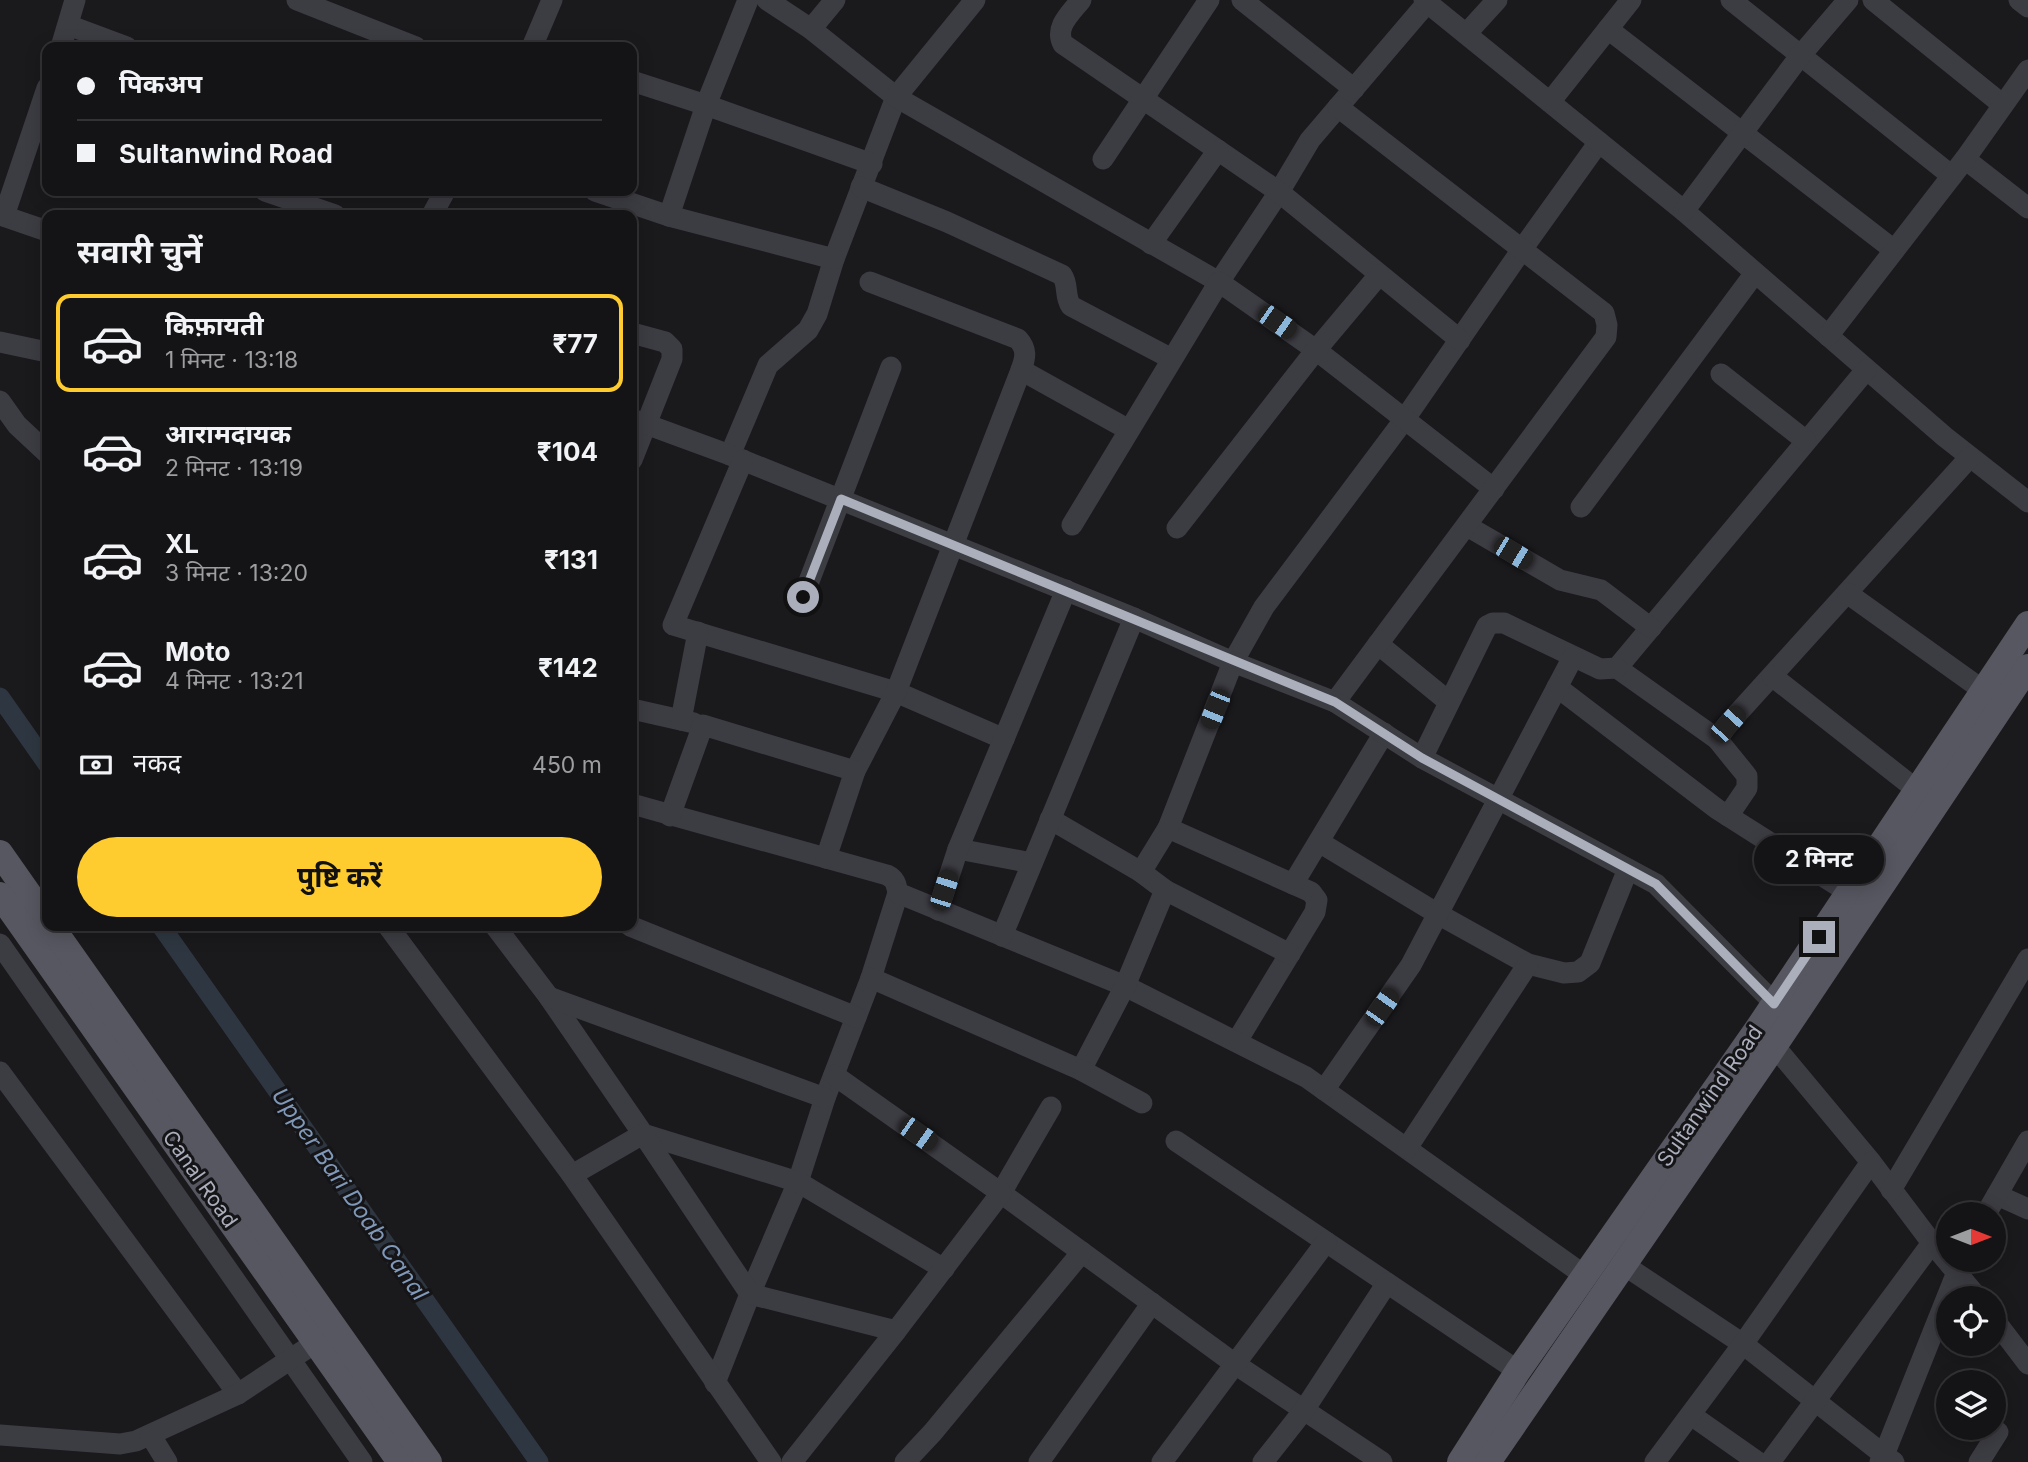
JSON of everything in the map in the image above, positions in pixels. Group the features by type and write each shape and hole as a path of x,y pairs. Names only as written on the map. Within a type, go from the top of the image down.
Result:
{"main road":[{"name":"Sultanwind Road","path":"1460,1462 1584,1275 1767,1037 1859,899 1917,790 1984,691 2022,667 2028,624"},
{"path":"1859,899 2022,667"},
{"path":"0,853 42,913"},
{"name":"Canal Road","path":"0,895 400,1462"},
{"name":"Canal Road","path":"55,931 429,1462"},
{"path":"1488,1462 1624,1265 1767,1037"}],"street":[{"path":"63,42 75,0"},
{"path":"297,0 403,42"},
{"path":"534,42 552,0"},
{"path":"669,216 706,105 748,0"},
{"path":"768,0 811,29 896,97 1219,282 1316,350 1494,489"},
{"path":"811,29 835,0"},
{"path":"975,0 896,97 834,259 817,314 808,330 768,365 737,457 673,625 896,692 1004,739"},
{"path":"1082,0 1060,29 1059,37 1063,44 1279,192 1460,340"},
{"path":"1103,159 1209,0"},
{"path":"1242,0 1354,89"},
{"path":"1466,34 1497,0"},
{"path":"1550,102 1631,0"},
{"path":"1731,0 1952,176"},
{"path":"1684,211 1800,56 1848,0"},
{"path":"1873,0 2003,105"},
{"path":"2019,0 2028,7"},
{"path":"1072,525 1219,282 1310,140 1426,1 1684,211 1866,370 2028,502"},
{"path":"68,25 114,42"},
{"path":"1608,29 1894,250"},
{"path":"1828,336 1965,159 2028,70"},
{"path":"637,83 872,164"},
{"path":"1335,702 1605,337 1607,325 1604,313 1338,107"},
{"path":"42,116 2,216 42,229"},
{"path":"1141,872 1168,828 1233,662 1264,607 1404,420 1599,142"},
{"path":"1151,244 1218,150"},
{"path":"1965,159 2028,208"},
{"path":"861,187 947,222 1062,275 1066,280 1067,300 1071,306 1172,359"},
{"path":"280,196 320,210"},
{"path":"610,196 669,216 834,259"},
{"path":"1581,507 1755,273"},
{"path":"1177,528 1316,350 1379,275"},
{"path":"826,858 855,771 896,692 1025,358 1025,347 1018,339 870,282"},
{"path":"637,334 665,342 672,349 672,359 640,421 841,499 1335,702 1422,758 1656,884 1783,1012"},
{"path":"0,342 42,351"},
{"path":"803,597 891,367"},
{"path":"1021,370 1129,430"},
{"path":"1617,668 1866,370"},
{"path":"1721,374 1806,441"},
{"path":"0,401 18,425 42,448"},
{"path":"1717,739 1970,457"},
{"path":"1467,526 1560,580 1601,590 1651,628"},
{"path":"937,910 958,849 1066,590"},
{"path":"1847,593 1984,691"},
{"path":"1002,936 1134,618"},
{"path":"1422,758 1487,626 1493,623 1504,624 1600,669 1617,668 1717,739 1747,776 1747,788 1728,816"},
{"path":"681,720 698,632"},
{"path":"1378,644 1449,702"},
{"path":"1324,1090 1411,965 1573,657"},
{"path":"1772,676 1917,790"},
{"path":"1557,687 1728,816 1859,899"},
{"path":"637,710 702,724 855,771"},
{"path":"670,816 702,724"},
{"path":"1293,884 1384,733"},
{"path":"637,806 887,875 894,879 898,893 872,978 825,1098 798,1182 715,1383"},
{"path":"1050,819 1141,872 1165,890 1290,954"},
{"path":"1168,828 1311,892 1317,900 1317,907 1237,1041"},
{"path":"1319,842 1438,914 1528,964 1564,973 1578,972 1590,963 1628,869"},
{"path":"958,849 1032,863"},
{"path":"1081,1070 1125,986 1165,890"},
{"path":"898,893 1125,986 1306,1077 1584,1275"},
{"path":"637,929 856,1017"},
{"path":"392,931 572,1175 771,1462"},
{"path":"499,931 549,997 750,1294 896,1331"},
{"path":"0,944 362,1462"},
{"path":"1891,1190 2019,992 2028,959"},
{"path":"1407,1148 1528,964"},
{"path":"872,978 1081,1070 1143,1103"},
{"path":"549,997 825,1098"},
{"path":"1767,1037 1871,1162 1936,1246"},
{"path":"0,1072 238,1394"},
{"path":"834,1075 1235,1364 1382,1462"},
{"path":"792,1462 1001,1193 1051,1107"},
{"path":"572,1175 643,1133 798,1182 943,1269"},
{"path":"1176,1141 1518,1371"},
{"path":"1993,1202 2028,1141"},
{"path":"1655,1462 1743,1344 1871,1162"},
{"path":"1997,1195 2028,1209"},
{"path":"1162,1462 1326,1242"},
{"path":"1770,1462 1932,1243"},
{"path":"905,1462 1082,1252"},
{"path":"1624,1265 1743,1344 1886,1460 1956,1272"},
{"path":"1264,1462 1304,1410 1387,1283"},
{"path":"1039,1462 1152,1303"},
{"path":"2006,1335 2028,1364"},
{"path":"0,1435 120,1444 151,1436 238,1394 315,1343"},
{"path":"1691,1415 1758,1462"},
{"path":"151,1436 167,1462"},
{"path":"1979,1462 1993,1440"}],"waterway":[{"name":"Upper Bari Doab Canal","path":"0,697 42,757"},
{"name":"Upper Bari Doab Canal","path":"165,931 539,1462"}],"route":[{"path":"803,597 841,499 1335,702 1422,758 1656,884 1774,1004 1819,937"}]}
